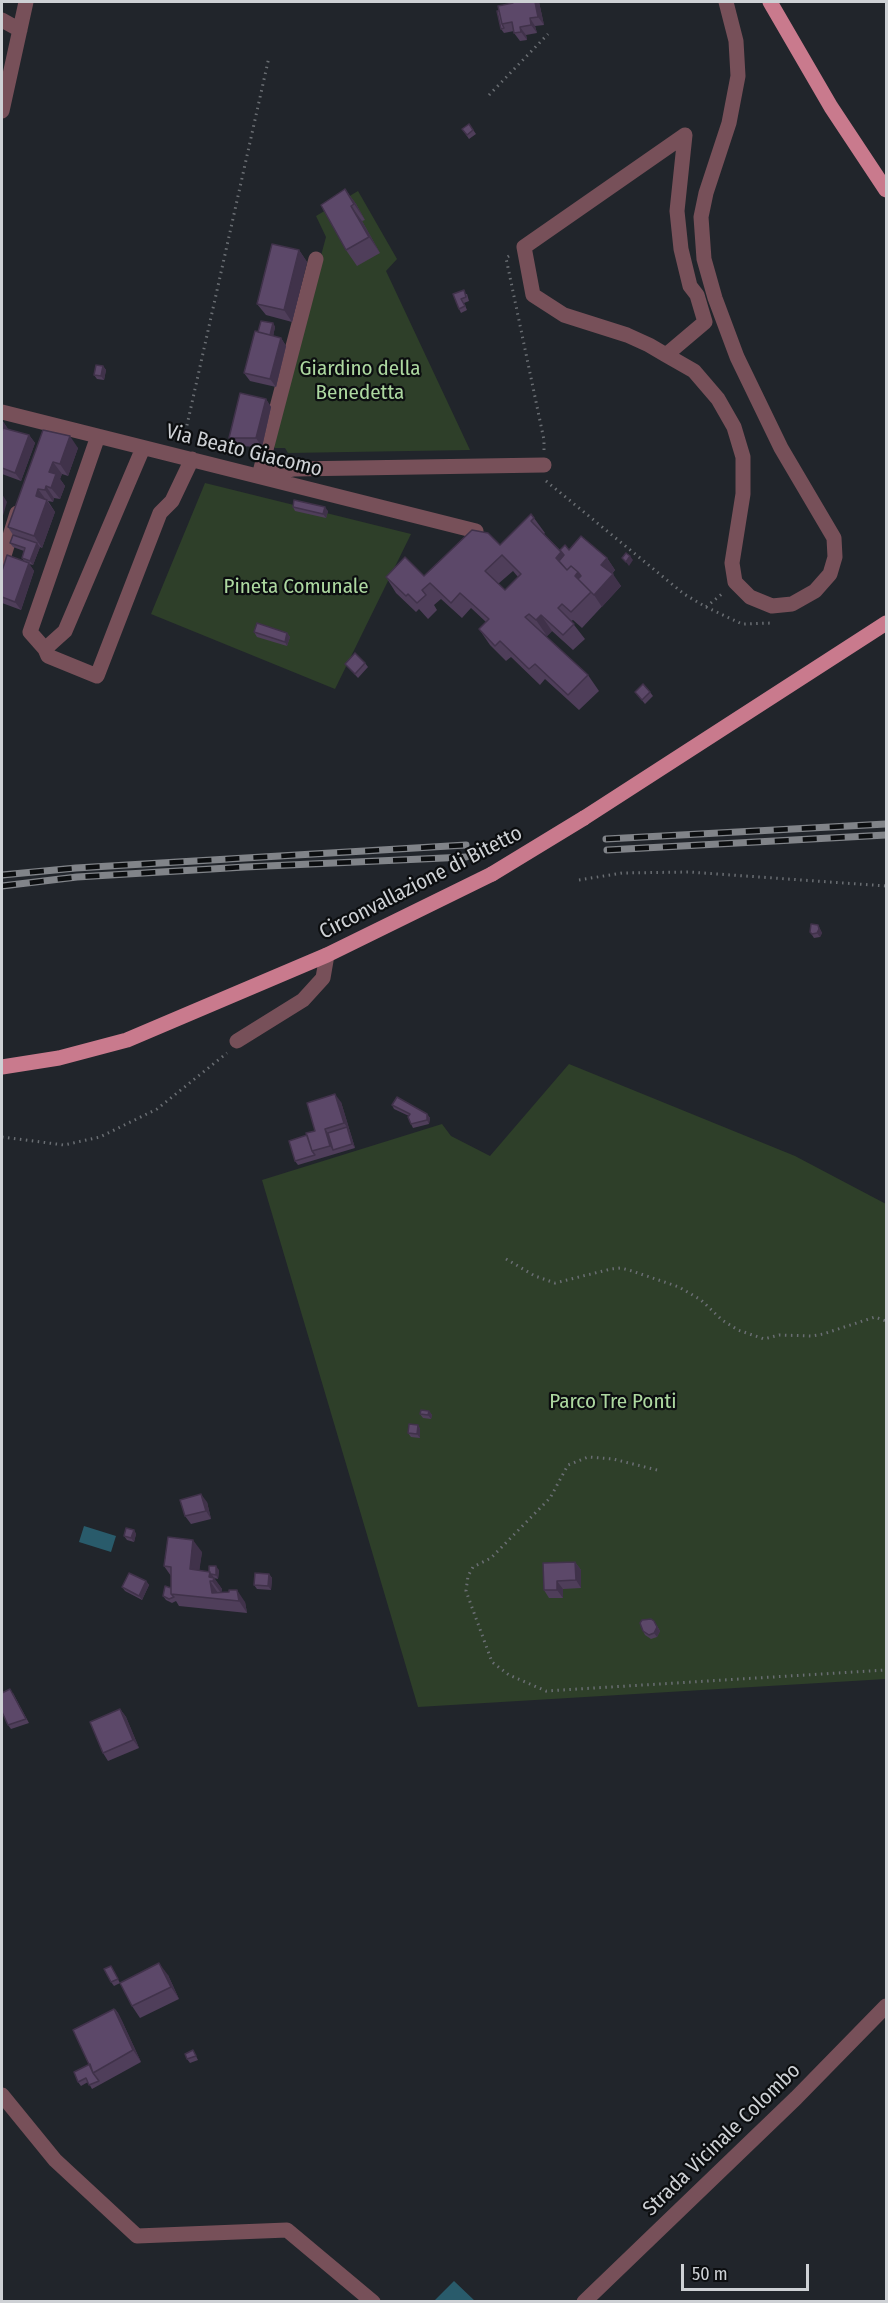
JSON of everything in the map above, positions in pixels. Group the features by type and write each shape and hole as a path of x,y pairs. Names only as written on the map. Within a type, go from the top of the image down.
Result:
{"main road":[{"path":"770,2 831,107 886,190"},
{"name":"Circonvallazione di Bitetto","path":"2,1067 59,1058 127,1040 327,955 492,874 584,818 886,623"}],"street":[{"path":"2,111 26,2"},
{"path":"666,355 705,322 698,295 690,286 681,249 677,211 685,135 524,247 534,295 564,315 627,335 694,371 718,399 734,427 743,457 743,494 732,562 735,582 750,597 772,606 792,604 815,591 830,574 835,557 834,538 781,448 737,357 715,298 704,259 701,217 706,193 729,123 738,76 736,41 726,2"},
{"path":"2,20 20,30"},
{"path":"316,259 259,476 294,470 545,473"},
{"name":"Via Beato Giacomo","path":"2,412 44,429 98,436 476,531"},
{"path":"98,436 30,632 48,656 97,676 160,513 172,501 186,458"},
{"path":"45,649 64,631 143,448"},
{"path":"2,562 22,498"},
{"path":"237,1041 303,1000 323,978 327,955"},
{"name":"Strada Vicinale Colombo","path":"584,2301 796,2098 886,2006"},
{"path":"2,2094 55,2160 137,2236 287,2230 373,2301"}],"path":[{"path":"489,95 548,34"},
{"path":"186,458 269,57"},
{"path":"524,247 506,258 544,440 545,473 684,594 706,608 742,624 778,622"},
{"path":"706,608 735,582"},
{"path":"579,880 622,873 689,872 886,886"},
{"path":"2,1137 64,1145 100,1137 157,1109 221,1059 237,1041"},
{"path":"506,1259 536,1276 555,1283 612,1269 632,1271 679,1287 701,1300 722,1320 738,1330 764,1339 779,1335 823,1334 875,1317 886,1321"},
{"path":"657,1470 613,1459 588,1457 568,1465 550,1498 490,1558 473,1567 468,1576 466,1591 492,1662 508,1675 546,1691 886,1670"}],"green space":[{"name":"Giardino della Benedetta","path":"358,191 397,259 386,271 470,450 288,453 285,448 275,448 271,441 326,237 316,216"},
{"name":"Pineta Comunale","path":"205,483 411,534 335,689 151,614"},
{"name":"Parco Tre Ponti","path":"569,1064 795,1156 886,1204 886,1679 418,1707 262,1180 442,1124 451,1136 490,1156"}],"water":[{"path":"84,1526 116,1536 111,1552 79,1542"},
{"path":"454,2281 475,2301 434,2301"}],"building":[{"path":"512,2 535,2 538,17 530,18 531,25 520,27 521,32 514,33 512,22 502,24 498,6"},
{"path":"497,11 499,11 504,28 501,29"},
{"path":"469,124 473,130 467,135 462,129"},
{"path":"345,189 354,204 351,206 369,237 346,250 321,205"},
{"path":"272,244 299,250 284,310 257,304"},
{"path":"464,290 466,297 461,299 465,306 459,309 453,294"},
{"path":"261,321 273,323 270,335 258,332"},
{"path":"255,331 281,338 270,379 244,373"},
{"path":"96,365 103,366 101,376 94,375"},
{"path":"240,393 266,399 256,438 229,438"},
{"path":"3,428 29,435 15,473 2,468"},
{"path":"43,430 70,436 60,464 53,462 49,472 56,474 51,488 46,486 45,490 38,489 36,496 47,500 34,536 8,527"},
{"path":"294,500 325,507 323,514 293,507"},
{"path":"531,514 534,518 531,521 561,552 556,558 567,570 571,566 578,572 575,576 591,592 571,612 562,604 558,608 574,624 563,635 541,615 536,620 529,614 525,617 588,675 568,695 535,664 529,669 500,641 495,646 479,629 489,619 460,593 451,603 430,583 422,590 426,595 417,603 386,577 405,557 424,576 472,530 488,533 500,545","holes":["502,555 521,574 505,590 485,571"]},
{"path":"13,535 37,543 30,561 22,558 25,548 10,543"},
{"path":"581,536 607,558 601,565 613,574 594,595 578,579 581,576 578,572 571,566 567,570 559,561 564,555 560,550 565,545 569,550"},
{"path":"626,553 630,556 626,562 622,558"},
{"path":"7,555 29,563 15,602 2,597 2,571"},
{"path":"257,623 287,633 285,642 254,632"},
{"path":"355,653 365,663 355,674 345,664"},
{"path":"643,684 650,692 642,700 635,692"},
{"path":"811,924 818,925 817,933 810,932"},
{"path":"335,1094 344,1123 325,1129 330,1146 312,1151 306,1133 315,1131 307,1103"},
{"path":"397,1097 427,1114 427,1120 411,1124 408,1117 410,1114 392,1105"},
{"path":"347,1127 352,1144 333,1150 328,1133"},
{"path":"307,1135 315,1155 295,1161 289,1141"},
{"path":"421,1410 429,1411 428,1415 420,1414"},
{"path":"409,1424 418,1425 417,1434 408,1433"},
{"path":"201,1494 206,1511 185,1516 180,1500"},
{"path":"126,1528 134,1530 131,1538 124,1536"},
{"path":"168,1537 193,1540 190,1569 210,1572 209,1577 214,1578 210,1581 212,1593 237,1590 239,1601 171,1594 171,1567 164,1566"},
{"path":"575,1562 576,1580 557,1581 557,1590 544,1590 543,1563"},
{"path":"209,1566 216,1566 216,1575 209,1572"},
{"path":"129,1573 146,1581 139,1596 122,1587"},
{"path":"255,1573 269,1574 268,1586 254,1585"},
{"path":"165,1586 171,1588 171,1594 174,1597 169,1599 163,1596"},
{"path":"651,1619 657,1627 654,1633 649,1635 643,1631 640,1623 642,1620"},
{"path":"10,1689 26,1719 8,1725 2,1712 2,1693"},
{"path":"120,1709 133,1740 103,1753 90,1722"},
{"path":"159,1963 171,1987 132,2006 120,1983"},
{"path":"111,1966 118,1979 111,1982 104,1969"},
{"path":"114,2009 133,2050 93,2073 73,2030"},
{"path":"193,2050 196,2056 187,2059 185,2054"},
{"path":"90,2064 99,2081 89,2085 86,2078 78,2082 74,2072"}],"railway":[{"path":"606,839 886,824"},
{"path":"607,850 886,835"},
{"path":"2,875 76,868 466,845"},
{"path":"2,886 77,877 466,857"}]}
